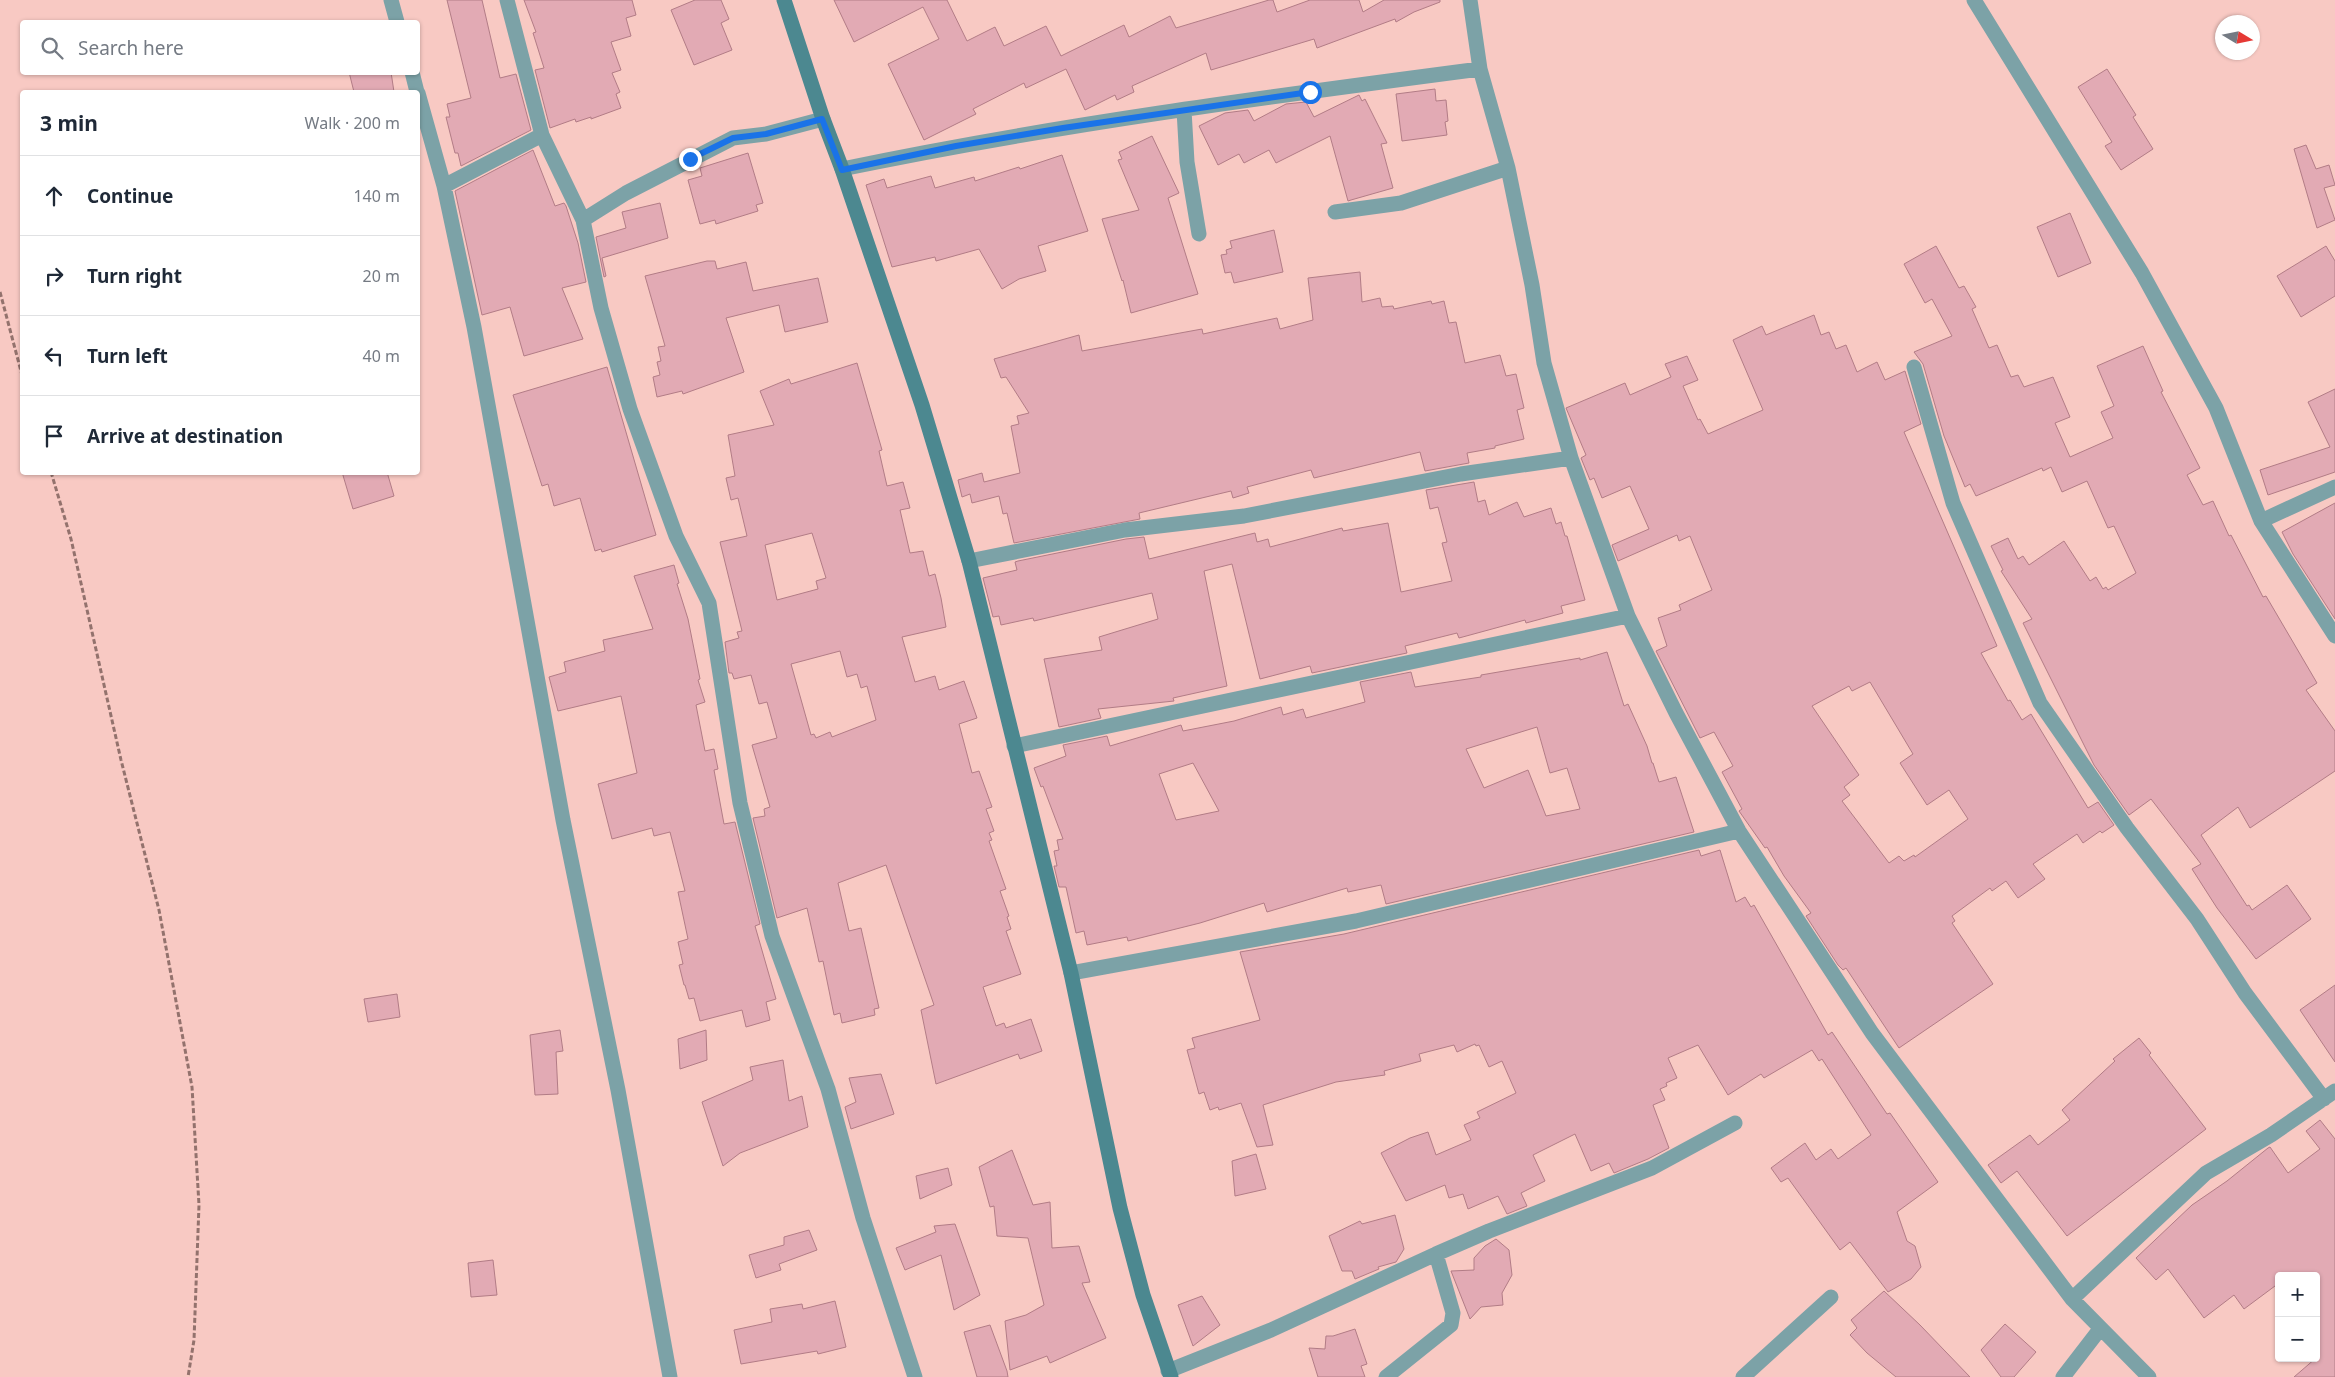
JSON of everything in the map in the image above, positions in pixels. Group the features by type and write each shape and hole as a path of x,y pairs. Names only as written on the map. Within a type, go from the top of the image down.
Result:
{"main road":[{"path":"784,0 822,119 842,170 922,405 969,561 1071,973 1120,1208 1143,1295 1170,1374"}],"street":[{"path":"391,0 397,20"},
{"path":"507,0 542,135 583,220 601,308 630,409 676,536 709,603 740,803 772,936 828,1090 863,1218 915,1377"},
{"path":"1470,0 1480,69 1508,168 1532,285 1544,363 1571,458 1628,616 1676,713 1739,831 1872,1033 2072,1299 2149,1377"},
{"path":"1974,0 2147,281 2216,408 2261,521 2335,636"},
{"path":"842,170 956,146 1184,110 1480,69"},
{"path":"413,75 416,90"},
{"path":"420,103 444,186 488,402 561,811 618,1090 670,1377"},
{"path":"1184,110 1187,162 1199,234"},
{"path":"583,220 626,193 733,138 766,134 822,119"},
{"path":"444,186 542,135"},
{"path":"1335,212 1401,203 1508,168"},
{"path":"1914,367 1953,503 2040,703 2127,828 2197,919 2245,993 2329,1095 2271,1134 2206,1173 2072,1299"},
{"path":"969,561 1125,530 1244,516 1461,474 1571,458"},
{"path":"2261,521 2335,487"},
{"path":"1014,746 1628,616"},
{"path":"1071,973 1356,921 1739,831"},
{"path":"1170,1374 1488,1231 1652,1168 1736,1123"},
{"path":"1386,1377 1451,1325 1453,1312 1436,1254"},
{"path":"1744,1377 1831,1297"},
{"path":"2063,1377 2100,1329"}],"path":[{"path":"0,292 20,367"},
{"path":"52,475 71,539 121,760 159,910 192,1087 199,1205 194,1340 188,1377"}],"building":[{"path":"447,0 482,0 500,78 516,74 531,130 461,166 458,153 455,153 446,117 450,117 447,104 471,98"},
{"path":"524,0 632,0 636,15 626,18 631,36 611,42 621,70 612,73 620,92 616,94 621,108 591,119 591,117 576,122 575,119 550,128 535,70 544,68 533,33 536,32"},
{"path":"695,0 721,0 729,19 721,23 732,50 694,65 671,10"},
{"path":"834,0 947,0 967,41 995,27 1004,46 1046,26 1061,56 1124,25 1129,37 1170,16 1176,28 1269,0 1273,0 1277,12 1310,0 1359,0 1363,12 1384,0 1440,0 1440,2 1414,12 1396,22 1395,19 1317,48 1314,39 1211,70 1206,53 1132,86 1134,92 1117,100 1115,95 1085,110 1066,69 1026,88 1024,83 973,109 976,114 924,140 888,64 939,39 923,7 854,42"},
{"path":"2107,69 2136,115 2133,117 2153,149 2121,170 2105,146 2112,142 2078,87"},
{"path":"350,75 391,75 394,90 354,90"},
{"path":"1435,89 1436,101 1446,100 1448,121 1445,122 1447,135 1402,141 1396,94"},
{"path":"1359,95 1362,101 1365,99 1387,143 1381,144 1393,188 1348,201 1330,136 1276,163 1269,150 1244,163 1239,154 1218,165 1199,126 1225,113 1248,110 1254,121 1286,104 1306,102 1314,117"},
{"path":"1152,136 1179,193 1168,198 1198,294 1131,313 1123,280 1102,219 1139,210 1118,160 1122,159 1119,152"},
{"path":"2306,145 2316,169 2329,165 2335,185 2324,188 2335,220 2317,228 2294,149"},
{"path":"533,150 555,206 564,203 566,206 578,243 586,282 562,288 583,339 524,356 510,307 482,315 455,191"},
{"path":"748,153 763,203 756,205 758,211 716,224 715,220 700,224 688,180 702,176 700,168"},
{"path":"1062,155 1088,231 1038,246 1046,271 1019,279 1002,289 979,249 936,261 935,257 892,267 866,185 884,179 887,188 931,176 935,188 974,177 975,181"},
{"path":"660,203 668,238 602,258 606,276 604,277 596,237 626,228 622,212"},
{"path":"2070,213 2091,263 2058,277 2037,227"},
{"path":"1274,230 1283,272 1234,283 1231,272 1225,273 1221,255 1227,254 1226,250 1232,248 1230,241"},
{"path":"1936,246 1959,288 1964,286 1976,307 1972,309 1989,348 1997,345 2011,377 2018,375 2024,387 2053,377 2070,417 2055,423 2070,457 2113,438 2101,412 2114,406 2097,366 2143,346 2163,391 2161,392 2200,468 2187,475 2203,505 2213,501 2229,536 2231,535 2263,597 2266,596 2317,683 2306,690 2335,731 2335,771 2250,828 2238,807 2201,835 2247,906 2249,905 2252,910 2287,885 2311,919 2256,959 2217,908 2192,869 2201,864 2151,799 2129,815 2094,765 2023,623 2032,619 2001,571 2003,570 1991,546 2008,538 2018,559 2023,556 2029,565 2064,541 2090,581 2096,577 2103,589 2106,587 2108,590 2136,573 2114,526 2108,528 2087,481 2062,492 2051,467 2043,471 2042,468 1976,496 1970,484 1965,487 1944,436 1923,364 1914,352 1952,336 1932,299 1925,303 1904,264"},
{"path":"2326,246 2335,261 2335,296 2301,317 2277,276"},
{"path":"707,261 715,261 717,269 746,262 753,291 818,278 828,322 785,332 779,305 726,318 744,372 683,394 682,391 657,397 653,377 660,375 657,362 661,361 658,347 665,346 645,276"},
{"path":"1360,272 1362,302 1380,298 1382,307 1393,306 1394,309 1431,301 1432,304 1444,301 1449,323 1456,322 1465,363 1500,355 1506,376 1516,374 1524,408 1517,410 1524,439 1495,446 1495,448 1467,453 1469,463 1425,471 1420,452 1314,478 1311,470 1247,487 1249,493 1233,498 1231,491 1139,513 1140,519 1014,543 1007,513 1003,514 999,496 972,503 970,494 962,497 958,480 982,473 984,482 1020,473 1011,426 1019,424 1017,416 1029,413 1006,377 1001,378 994,359 1079,335 1082,351 1202,329 1203,334 1277,318 1280,329 1313,320 1308,278"},
{"path":"1814,315 1821,335 1829,332 1836,349 1846,345 1857,372 1877,362 1885,380 1905,371 1921,424 1904,432 1997,646 1981,653 2008,701 2010,700 2022,720 2031,714 2088,808 2098,802 2114,825 2102,833 2100,831 2083,843 2077,834 2033,864 2045,879 2018,898 2006,881 1992,891 1990,888 1952,916 1955,921 1952,923 1993,984 1899,1048 1846,968 1843,970 1838,965 1806,916 1811,913 1784,876 1767,847 1765,848 1739,811 1742,809 1722,772 1733,766 1714,732 1700,738 1656,651 1667,646 1658,618 1681,610 1679,605 1712,590 1690,536 1679,541 1677,535 1618,561 1612,545 1649,529 1630,486 1602,498 1594,478 1590,480 1581,458 1586,455 1566,408 1625,383 1630,395 1671,377 1665,364 1687,356 1698,380 1683,386 1698,420 1700,419 1708,434 1763,410 1733,340 1762,326 1766,335","holes":["1870,682 1913,754 1900,763 1927,805 1949,790 1968,819 1915,857 1914,855 1904,861 1899,856 1889,863 1842,801 1850,795 1844,787 1859,775 1812,706 1849,686 1852,691"]},
{"path":"857,363 882,450 879,451 887,486 903,482 910,508 900,510 910,553 923,551 929,576 935,574 941,598 946,627 902,637 915,682 935,676 939,690 964,681 977,718 959,724 972,773 979,771 992,807 986,809 994,831 989,833 992,840 989,841 1006,889 1000,891 1009,916 1007,917 1011,929 1006,931 1021,974 983,987 996,1026 1004,1023 1006,1028 1031,1019 1042,1051 1020,1059 1018,1054 936,1084 921,1010 934,1005 886,865 838,883 849,931 861,928 879,1008 874,1009 875,1015 842,1023 840,1013 834,1015 823,961 819,962 807,908 777,918 753,818 765,816 764,809 770,807 752,745 777,738 767,702 759,704 751,675 734,679 732,673 729,673 725,642 739,638 737,632 742,631 720,542 747,536 738,498 731,500 726,478 735,476 728,435 774,425 760,391 789,379 791,384","holes":["812,533 826,578 816,581 818,589 777,600 765,545","840,651 847,677 857,674 861,688 867,686 876,720 832,737 830,732 816,738 814,734 811,735 791,664"]},
{"path":"607,367 656,535 602,552 601,549 595,551 580,498 554,506 548,484 542,486 513,395"},
{"path":"2335,389 2335,472 2268,495 2260,470 2330,447 2308,402"},
{"path":"343,475 388,475 394,496 353,509"},
{"path":"1474,482 1478,502 1485,500 1489,515 1517,502 1524,517 1551,508 1556,524 1561,522 1565,536 1567,536 1585,600 1561,606 1563,613 1526,623 1525,620 1459,638 1457,633 1405,646 1407,653 1312,673 1310,666 1260,679 1232,564 1204,571 1227,686 1173,698 1174,701 1098,709 1101,718 1059,727 1044,659 1102,650 1099,637 1158,619 1152,593 1034,621 1033,618 1001,625 999,616 993,617 983,578 1017,570 1015,562 1018,561 1126,539 1144,537 1149,559 1255,533 1257,542 1268,539 1270,547 1342,528 1343,531 1388,523 1401,592 1452,581 1442,543 1447,542 1438,507 1430,509 1426,490"},
{"path":"2335,503 2335,619 2293,554 2282,532"},
{"path":"674,565 679,583 677,584 688,619 700,679 698,680 705,702 696,705 705,751 714,749 718,769 714,770 724,824 735,822 760,924 755,926 776,999 766,1002 770,1020 746,1027 742,1010 700,1021 694,998 689,999 679,965 683,964 678,942 688,939 678,892 685,891 670,832 654,836 652,828 612,839 598,784 637,773 621,696 558,711 549,677 566,672 564,662 605,651 603,640 653,629 634,576"},
{"path":"1607,652 1624,706 1628,704 1647,746 1659,782 1676,777 1694,832 1386,904 1381,885 1348,892 1347,888 1267,912 1264,903 1200,923 1128,941 1127,937 1087,945 1084,931 1076,933 1066,887 1059,887 1054,866 1057,866 1054,851 1059,850 1057,840 1063,839 1043,786 1041,787 1034,768 1066,756 1063,745 1107,736 1110,746 1181,725 1183,731 1234,721 1281,707 1283,715 1303,709 1306,718 1365,702 1360,682 1411,672 1415,687 1481,677 1481,675 1580,658 1580,660","holes":["1537,727 1550,773 1567,768 1580,809 1546,816 1528,770 1484,788 1466,749","1193,763 1219,811 1176,820 1159,774"]},
{"path":"1699,850 1701,856 1720,850 1736,902 1745,897 1751,907 1754,905 1828,1035 1832,1032 1887,1114 1890,1113 1938,1182 1897,1212 1907,1241 1915,1246 1921,1267 1911,1279 1888,1292 1850,1242 1840,1250 1788,1178 1781,1182 1771,1168 1805,1143 1816,1160 1831,1149 1838,1159 1871,1135 1822,1059 1819,1061 1812,1050 1764,1078 1761,1074 1728,1095 1698,1045 1668,1058 1677,1078 1666,1083 1667,1086 1660,1089 1665,1100 1653,1105 1669,1148 1614,1173 1609,1163 1591,1171 1575,1134 1533,1155 1545,1181 1521,1193 1527,1206 1507,1214 1498,1196 1468,1209 1463,1194 1449,1198 1445,1185 1406,1201 1381,1153 1410,1138 1428,1132 1436,1155 1471,1140 1464,1125 1480,1118 1477,1112 1516,1093 1502,1061 1489,1067 1479,1045 1476,1046 1475,1044 1457,1052 1454,1045 1419,1054 1421,1061 1384,1071 1385,1075 1336,1082 1263,1105 1273,1145 1257,1147 1241,1103 1219,1110 1218,1107 1210,1110 1204,1092 1199,1094 1187,1050 1195,1048 1192,1038 1260,1020 1240,952 1344,934"},
{"path":"2335,985 2335,1062 2300,1010"},
{"path":"397,994 400,1017 368,1022 364,999"},
{"path":"560,1030 563,1051 556,1052 558,1094 535,1095 530,1035"},
{"path":"706,1030 707,1060 680,1069 678,1039"},
{"path":"2139,1038 2151,1053 2149,1055 2206,1129 2067,1236 2017,1171 2001,1183 1988,1165 2030,1135 2038,1145 2070,1120 2062,1110 2115,1061 2113,1059"},
{"path":"783,1060 789,1101 802,1096 808,1127 740,1153 723,1166 702,1102 753,1080 750,1067"},
{"path":"881,1074 894,1114 851,1129 845,1107 856,1102 849,1078"},
{"path":"2320,1120 2335,1139 2335,1377 2294,1377 2311,1362 2320,1362 2320,1272 2275,1272 2275,1286 2244,1309 2234,1295 2204,1318 2168,1269 2156,1280 2136,1258 2192,1205 2227,1181 2268,1148 2270,1147 2288,1173 2320,1149 2306,1131"},
{"path":"1012,1150 1033,1205 1050,1202 1052,1248 1079,1246 1090,1282 1082,1283 1106,1338 1050,1363 1047,1356 1010,1370 1005,1321 1026,1315 1044,1305 1028,1238 997,1236 994,1206 990,1207 979,1167"},
{"path":"1256,1154 1266,1189 1235,1196 1232,1161"},
{"path":"948,1168 952,1185 920,1199 916,1176"},
{"path":"1395,1215 1404,1249 1396,1262 1378,1267 1379,1269 1355,1279 1352,1271 1342,1271 1329,1236 1360,1221 1362,1224"},
{"path":"955,1224 980,1295 954,1310 941,1255 905,1270 896,1248 936,1232 934,1226"},
{"path":"809,1230 817,1250 779,1264 781,1270 756,1278 749,1255 784,1245 784,1237"},
{"path":"1496,1239 1509,1250 1512,1275 1502,1293 1503,1305 1481,1307 1470,1319 1451,1271 1474,1270 1474,1258 1485,1246"},
{"path":"493,1260 497,1295 471,1297 468,1263"},
{"path":"1884,1291 1970,1377 1896,1377 1867,1353 1850,1335 1857,1328 1851,1320"},
{"path":"1202,1296 1220,1325 1193,1346 1178,1305"},
{"path":"835,1301 846,1347 818,1354 817,1351 741,1364 734,1330 772,1322 770,1309 802,1304 803,1309"},
{"path":"2005,1324 2036,1352 2014,1377 2001,1377 1981,1350"},
{"path":"990,1325 1008,1377 977,1377 964,1332"},
{"path":"1355,1329 1367,1364 1361,1366 1365,1377 1318,1377 1309,1348 1325,1349 1326,1336 1333,1336"}],"route":[{"path":"690,159 733,138 766,134 822,119 842,170 956,146 1063,128 1310,92"}]}
